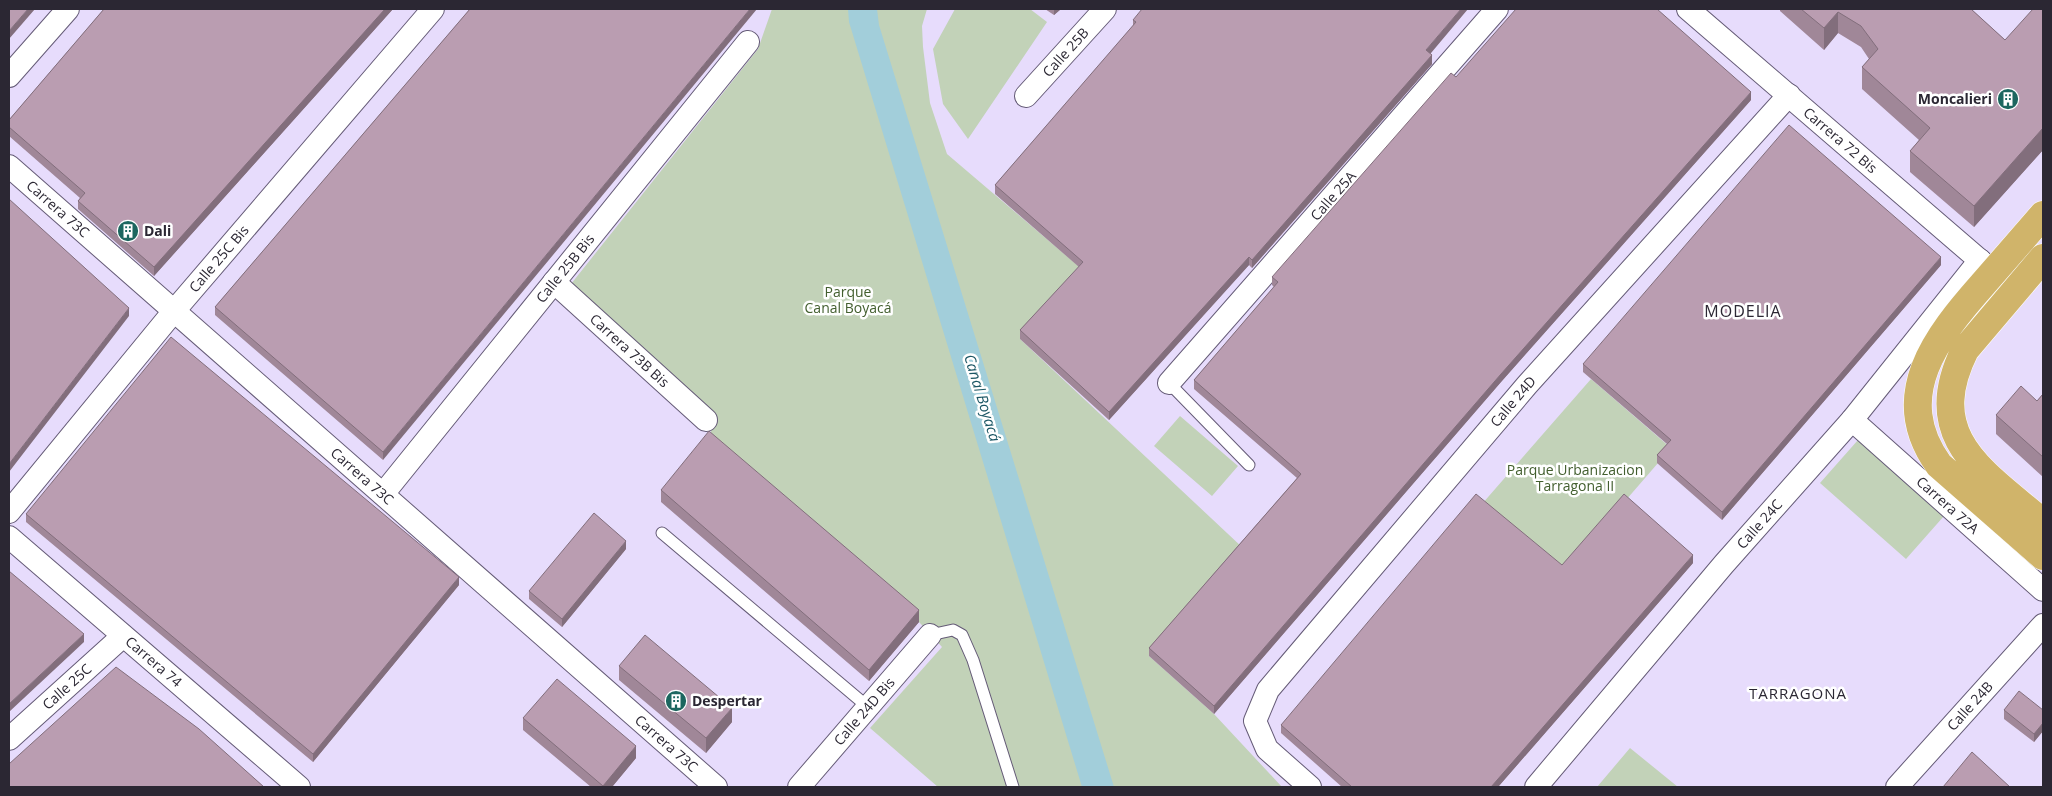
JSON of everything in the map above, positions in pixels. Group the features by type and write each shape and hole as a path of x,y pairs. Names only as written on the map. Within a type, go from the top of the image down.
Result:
{"highway":[{"path":"2043,215 1986,266 1930,352 1921,375 1918,398 1919,417 1930,452 1943,469 2043,556"},
{"path":"2043,258 1965,350 1958,365 1951,397 1952,420 1962,448 1976,465 2043,523"}],"street":[{"path":"9,76 68,9"},
{"name":"Calle 25C Bis","path":"9,512 174,311 433,9"},
{"name":"Calle 25B","path":"1026,96 1105,9"},
{"name":"Calle 25A","path":"1169,383 1497,9"},
{"name":"Carrera 72 Bis","path":"1688,9 1986,266"},
{"name":"Calle 25B Bis","path":"383,494 748,42"},
{"name":"Calle 24D","path":"1310,787 1267,749 1256,721 1268,690 1526,385 1788,95"},
{"name":"Carrera 73C","path":"9,166 716,787"},
{"name":"Calle 24C","path":"1536,787 1724,564 1986,266"},
{"name":"Carrera 73B Bis","path":"554,282 706,420"},
{"name":"Carrera 72A","path":"1852,420 2043,590"},
{"name":"Carrera 74","path":"9,537 299,787"},
{"name":"Calle 24B","path":"1897,787 2043,625"},
{"name":"Calle 24D Bis","path":"799,787 930,635"},
{"name":"Calle 25C","path":"9,739 124,636"}],"lane":[{"path":"1169,383 1249,465"},
{"path":"662,533 868,707"},
{"path":"930,635 953,630 962,635 973,660 1012,787"}],"green space":[{"name":"Parque Canal Boyacá","path":"772,9 927,9 922,26 930,103 947,154 1083,270 1020,339 1243,548 1149,656 1214,714 1282,787 938,787 870,728 942,647 919,622 709,443 714,415 571,284 758,49"},
{"path":"955,9 1030,9 1047,22 968,139 943,104 933,49"},
{"name":"Parque Urbanizacion Tarragona II","path":"1591,379 1671,448 1562,574 1482,504"},
{"path":"1180,416 1238,466 1212,496 1154,446"},
{"path":"1858,440 1944,516 1906,559 1820,483"},
{"path":"1630,748 1678,787 1597,787"}],"water":[{"name":"Canal Boyacá","path":"848,9 877,9 879,25 1114,787 1082,787 849,22"}],"building":[{"path":"9,9 28,9 9,31"},
{"path":"104,9 385,9 154,267 78,201 85,193 9,127 9,120"},
{"path":"470,9 750,9 383,452 215,307"},
{"path":"1142,9 1461,9 1426,50 1432,55 1252,260 1249,257 1109,412 1020,330 1083,262 995,185 1136,22 1133,20"},
{"path":"1516,9 1657,9 1751,92 1501,374 1214,706 1149,648 1301,474 1194,380 1278,282 1272,277 1451,73 1456,77"},
{"path":"1801,9 1971,9 2005,40 2033,9 2043,9 2043,128 1974,206 1910,151 1930,128 1862,67 1878,49 1861,26 1838,12 1824,28"},
{"path":"1789,125 1941,257 1722,512 1657,455 1671,440 1583,364"},
{"path":"9,199 129,308 9,464"},
{"path":"171,337 459,577 313,754 26,514"},
{"path":"2021,386 2037,401 2043,394 2043,457 1996,415"},
{"path":"709,431 919,610 869,670 661,490"},
{"path":"1476,494 1562,565 1624,494 1693,555 1491,787 1352,787 1281,725"},
{"path":"594,513 626,541 562,619 529,591"},
{"path":"9,571 84,634 9,704"},
{"name":"Despertar","path":"645,635 732,708 706,738 619,666"},
{"path":"116,667 199,729 264,787 9,787 9,764"},
{"path":"557,679 636,746 603,786 523,718"},
{"path":"2019,691 2043,710 2043,723 2034,734 2004,710"},
{"path":"1972,752 2010,787 1943,787"}],"place":[{"name":"Moncalieri","path":"2008,99"},
{"name":"Dali","path":"128,231"},
{"name":"Despertar","path":"676,701"}],"district":[{"name":"MODELIA","path":"1743,311"},
{"name":"TARRAGONA","path":"1798,694"}]}
